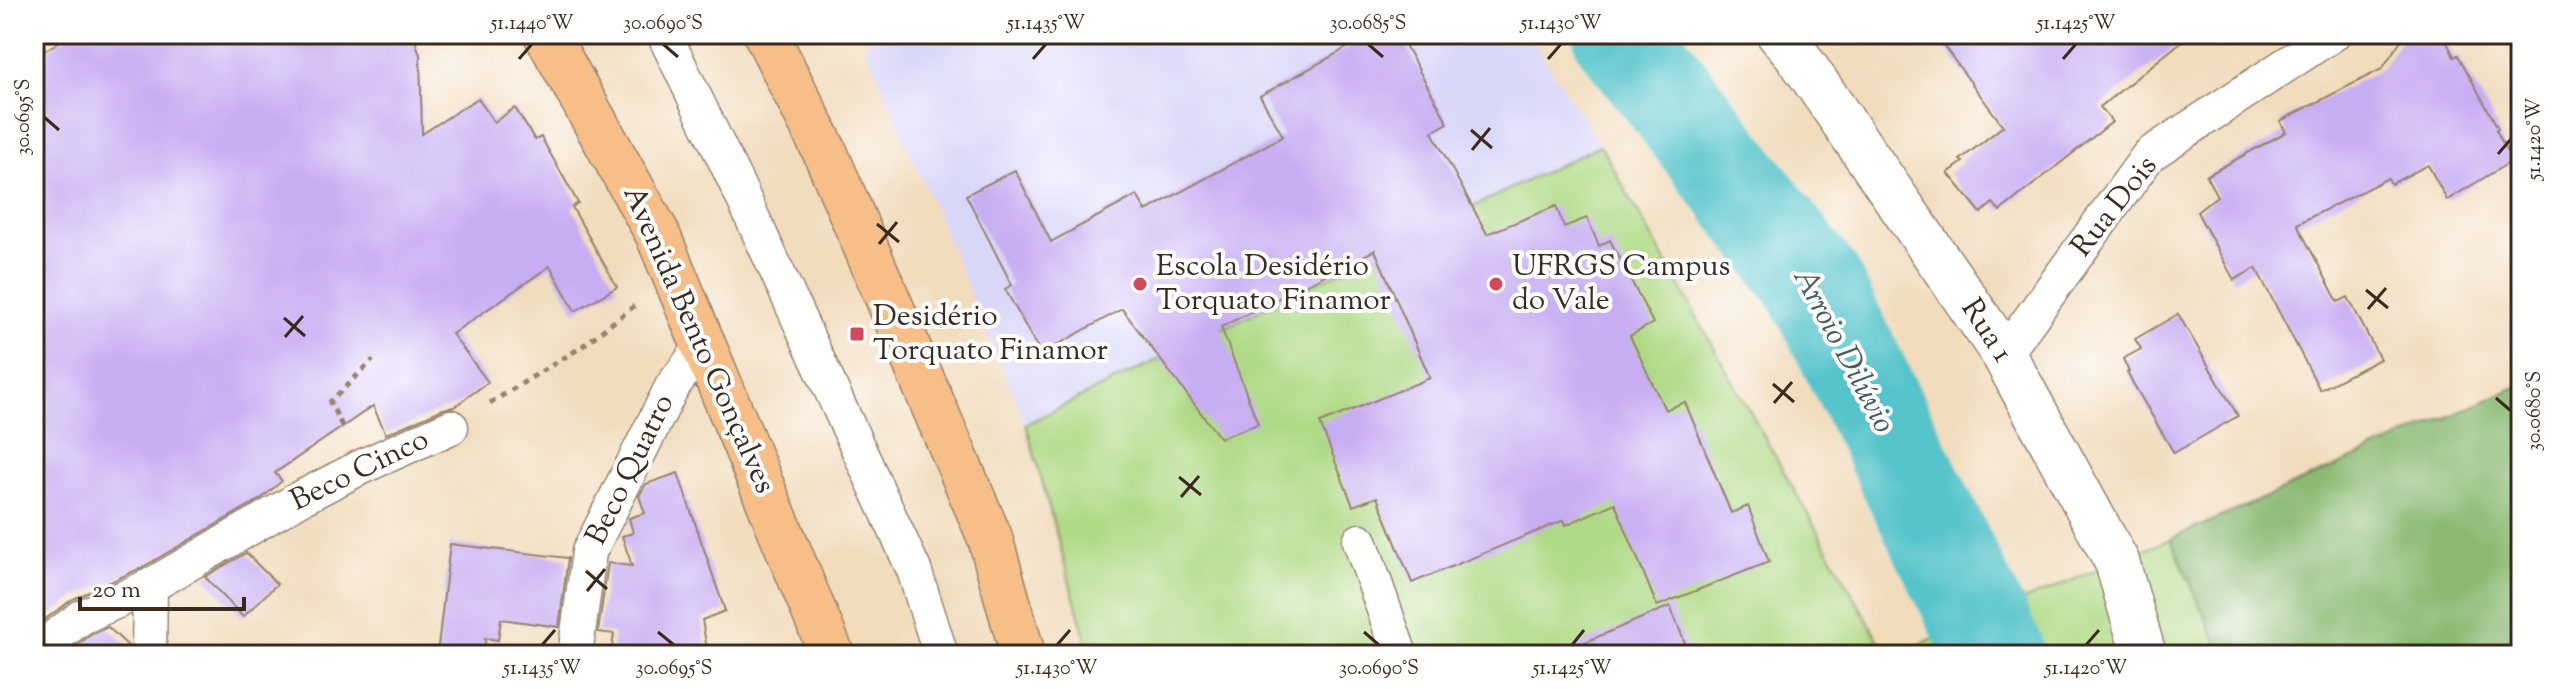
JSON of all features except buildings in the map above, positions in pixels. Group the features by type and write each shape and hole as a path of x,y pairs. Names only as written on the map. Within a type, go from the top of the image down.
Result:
{"main road":[{"name":"Avenida Bento Gonçalves","path":"546,34 657,233 832,655"},
{"path":"766,34 825,152 990,538 1023,655"}],"street":[{"name":"Rua 1","path":"1779,34 1795,52 2004,355 2117,562 2144,655"}],"lane":[{"path":"664,34 741,193 914,570 941,655"},
{"name":"Rua Dois","path":"2004,355 2149,155 2333,34"},
{"name":"Beco Quatro","path":"575,655 589,552 672,387 705,343"},
{"name":"Beco Cinco","path":"34,652 82,617 150,586 301,498 451,427"},
{"path":"1360,541 1400,655"},
{"path":"149,655 150,586"}],"path":[{"name":"Beco Cinco","path":"451,427 580,348 675,274"},
{"path":"361,467 330,402 373,360"}],"shaded area":[{"name":"UFRGS Campus do Vale","path":"887,34 1529,34 1600,145 1887,655 1090,655 1026,424 865,45"}],"green space":[{"name":"UFRGS Campus do Vale","path":"1600,145 1887,655 1090,655 1026,424"},
{"path":"2521,385 2521,655 1894,655 2171,539"},
{"path":"2521,385 2521,655 2222,655 2171,539"}],"waterway":[{"name":"Arroio Dilúvio","path":"1622,34 1814,284 1996,655"}],"place":[{"name":"Escola Desidério Torquato Finamor","path":"1140,284"},
{"name":"UFRGS Campus do Vale","path":"1496,284"},
{"name":"Desidério Torquato Finamor","path":"857,334"}]}
